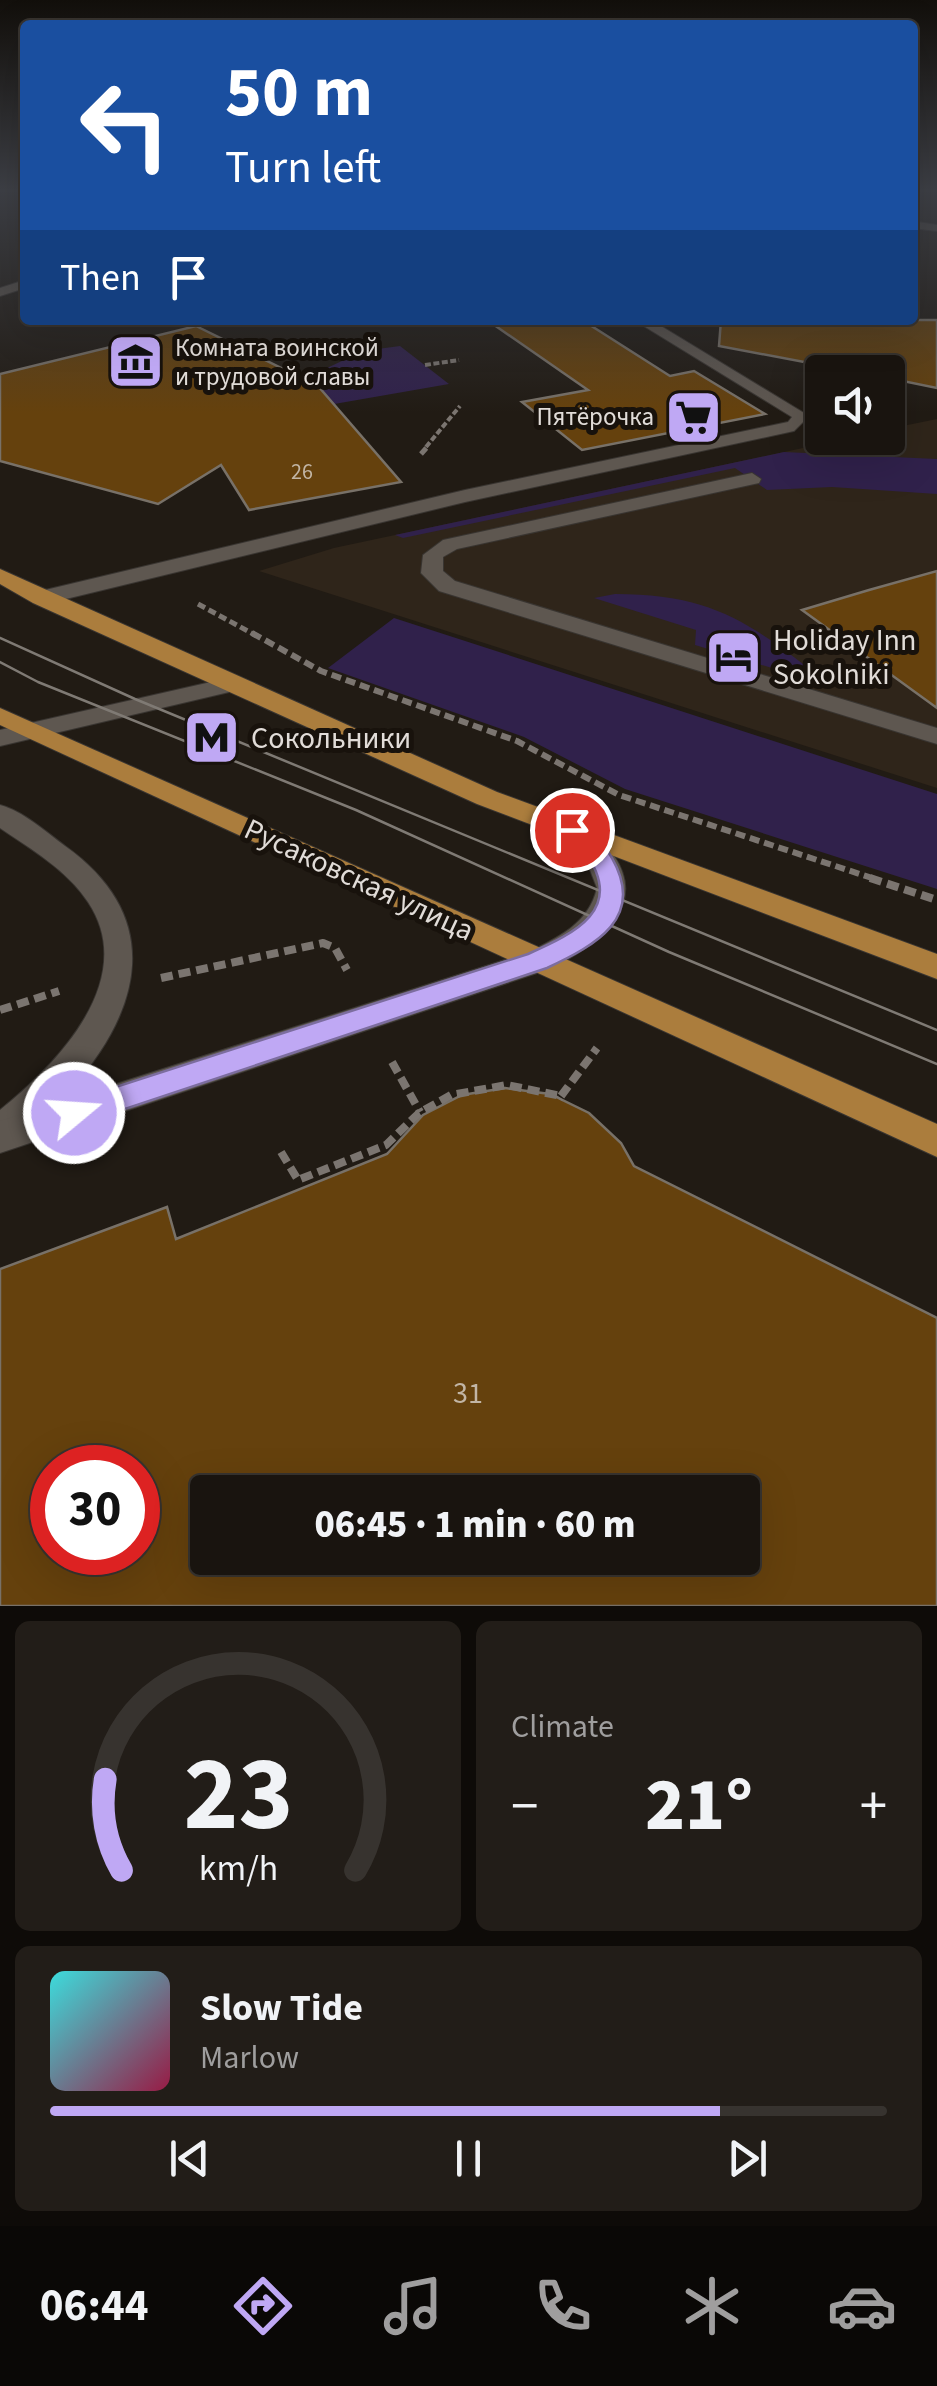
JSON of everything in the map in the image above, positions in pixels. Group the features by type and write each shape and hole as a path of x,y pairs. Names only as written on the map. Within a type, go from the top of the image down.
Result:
{"main road":[{"path":"0,574 41,598 487,798 937,967"},
{"name":"Русаковская улица","path":"0,716 937,1141"}],"street":[{"path":"41,598 465,496 794,426 801,416 649,325"},
{"path":"752,479 450,544 433,555 432,573 447,586 937,736"},
{"path":"0,738 233,684"},
{"path":"0,814 84,878 108,910 118,950 112,996 88,1046 45,1096 0,1134"},
{"path":"0,1134 538,961 592,933 613,898 605,862 591,844 572,830"}],"path":[{"path":"424,365 459,360"},
{"path":"421,454 460,406"},
{"path":"188,598 321,670 517,741 619,794 937,900"},
{"path":"149,980 322,943 335,948 347,970"},
{"path":"0,1010 63,990"},
{"path":"280,1152 298,1180 388,1144 420,1112 461,1094 506,1084 560,1097 597,1048"},
{"path":"392,1062 411,1103 420,1112"}],"shaded area":[{"path":"400,346 449,384 243,420 253,403 363,351"},
{"name":"Holiday Inn Sokolniki","path":"937,419 937,788 259,571 334,548 805,448 805,455 905,455 905,426"},
{"path":"784,452 937,459 937,494 832,487 767,490 735,468 403,538 395,535"},
{"path":"615,594 682,600 733,618 832,686 695,645 696,630 594,598"},
{"path":"394,618 937,794 937,889 625,789 524,737 328,668"}],"building":[{"path":"918,320 937,320 937,388 905,381 905,355 805,355 805,362 719,346 721,325 918,325"},
{"path":"494,325 590,325 670,376 694,371 765,414 582,450 522,402 588,390"},
{"path":"196,326 318,386 401,482 249,510 221,465 158,504 0,461 0,374"},
{"path":"937,571 937,708 802,610 869,590"},
{"path":"505,1088 550,1094 589,1113 621,1143 634,1166 937,1318 937,1606 0,1606 0,1269 167,1207 176,1239 387,1154 423,1115 462,1095"}],"tram line":[{"path":"0,638 135,699 937,1030"},
{"path":"0,662 38,682 356,810 669,952 937,1064"}],"place":[{"name":"Комната воинской и трудовой славы","path":"136,362"},
{"name":"Пятёрочка","path":"693,417"},
{"name":"Holiday Inn Sokolniki","path":"734,657"},
{"name":"Сокольники","path":"212,738"}],"route":[{"path":"74,1113 538,961 579,942 601,922 613,898 612,881 605,862 591,844 572,830"}]}
